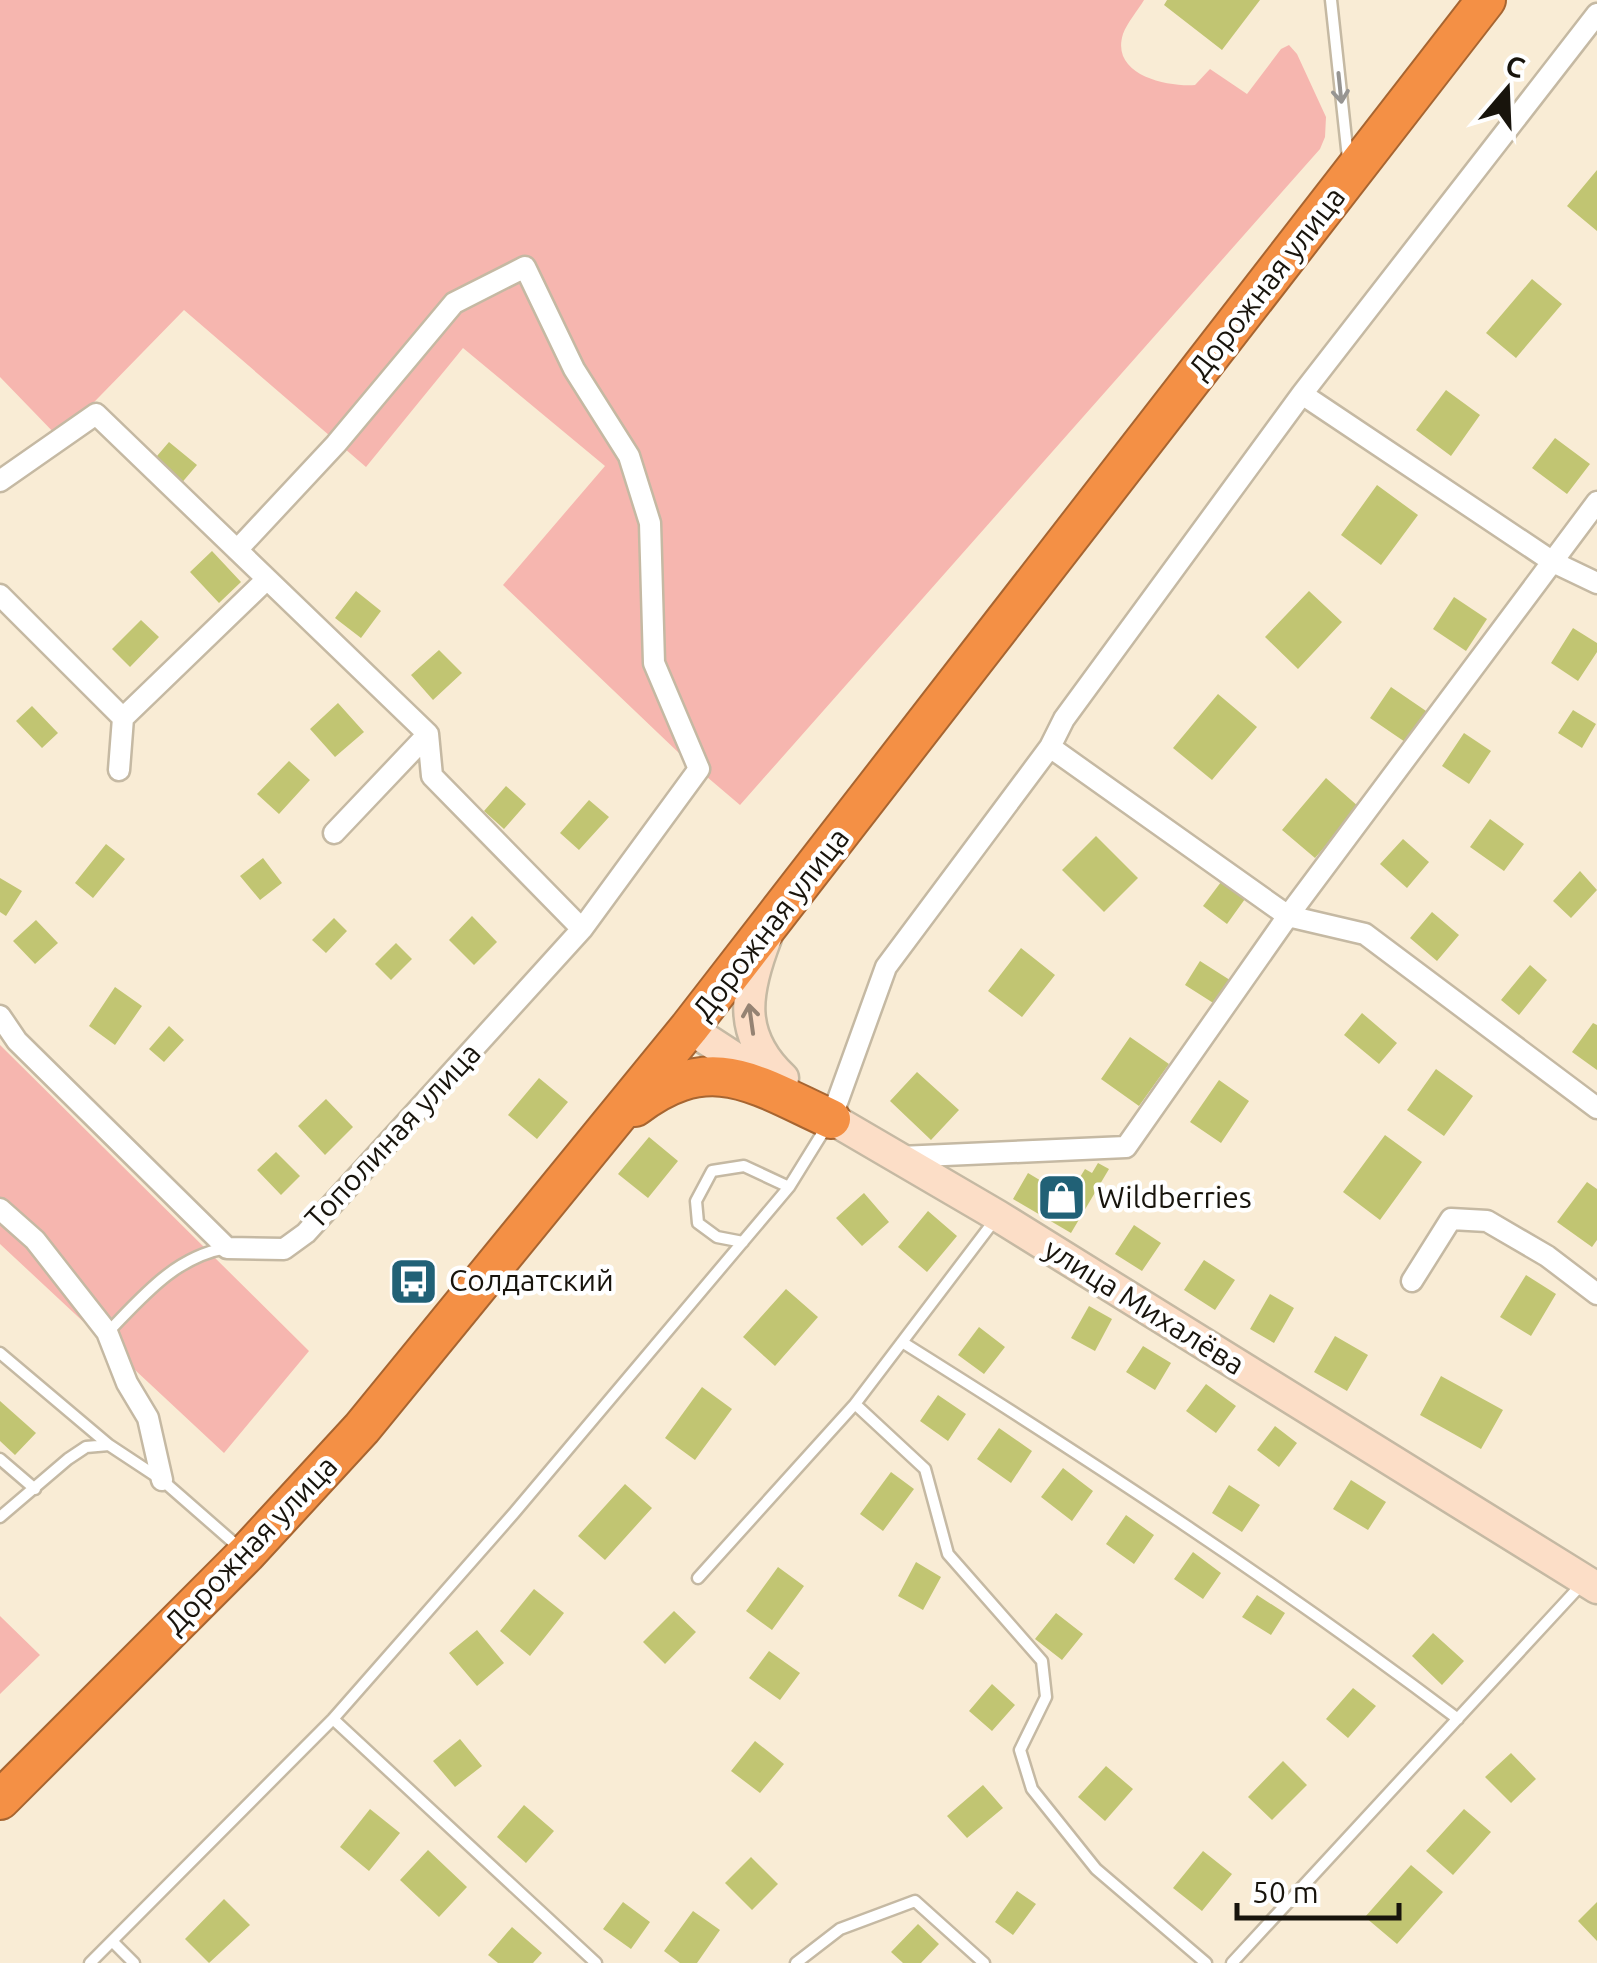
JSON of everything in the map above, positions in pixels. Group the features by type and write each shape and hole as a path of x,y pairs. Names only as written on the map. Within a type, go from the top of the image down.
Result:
{"highway":[{"name":"Дорожная улица","path":"0,1800 246,1554 362,1428 689,1028 1486,0"},
{"path":"609,1126 646,1098 676,1082 704,1074 734,1077 831,1119"}],"street":[{"path":"772,922 750,988 748,1020 758,1048 778,1074 831,1119 886,966 1050,747 1064,719 1302,394 1597,14"},
{"name":"Тополиная улица","path":"228,1248 284,1250 306,1233 582,930 699,769 654,663 650,523 629,456 574,370 526,267 454,303 336,444 237,550"},
{"path":"1302,394 1553,562 1597,583"},
{"path":"0,480 96,414 428,734 432,776 582,930"},
{"path":"900,1157 1126,1148 1288,916 1597,502"},
{"path":"119,770 123,718 268,579"},
{"path":"0,595 123,718"},
{"path":"334,833 428,734"},
{"path":"1050,747 1288,916 1365,934 1597,1108"},
{"path":"0,1016 18,1040 228,1248"},
{"name":"улица Михалёва","path":"689,1028 831,1119 998,1216 1593,1578"},
{"path":"0,1210 35,1240 108,1332 126,1383 148,1418 162,1480"},
{"path":"1412,1281 1451,1219 1487,1221 1546,1256 1597,1294"}],"lane":[{"path":"1331,0 1350,176"},
{"path":"90,1963 333,1719 514,1513 789,1188 831,1119"},
{"path":"743,1242 716,1237 698,1223 696,1201 712,1172 744,1166 789,1188"},
{"path":"698,1578 855,1404 998,1216"},
{"path":"108,1332 178,1266 200,1252 228,1248"},
{"path":"902,1342 1338,1629 1458,1719"},
{"path":"0,1353 109,1445 162,1480 246,1554"},
{"path":"855,1404 924,1468 948,1554 1042,1661 1046,1697 1020,1750 1032,1788 1096,1869 1206,1963"},
{"path":"0,1517 68,1458 86,1447 109,1445"},
{"path":"0,1459 35,1488"},
{"path":"1232,1963 1593,1578"},
{"path":"333,1719 596,1963"},
{"path":"796,1963 840,1929 915,1901 984,1963"},
{"path":"112,1941 134,1963"}],"shaded area":[{"path":"0,0 1144,0 1123,34 1121,48 1133,69 1156,81 1195,85 1210,69 1247,94 1281,49 1289,45 1297,54 1326,117 1325,137 1320,149 740,805 680,754 503,585 605,466 463,348 366,467 184,310 59,438 0,377"},
{"path":"0,1045 309,1351 224,1453 0,1244"},
{"path":"0,1616 40,1655 0,1694"}],"building":[{"path":"1167,0 1260,0 1222,50 1164,5"},
{"path":"1597,170 1597,231 1567,206"},
{"path":"1532,279 1562,304 1516,358 1486,333"},
{"path":"1446,390 1480,415 1451,456 1416,430"},
{"path":"1555,438 1590,464 1567,494 1532,468"},
{"path":"169,442 197,465 179,486 151,463"},
{"path":"1377,485 1418,515 1381,565 1341,535"},
{"path":"212,551 241,582 219,603 190,572"},
{"path":"356,591 381,611 361,638 335,618"},
{"path":"1309,591 1342,622 1298,669 1265,637"},
{"path":"1454,597 1487,619 1466,651 1433,629"},
{"path":"141,620 159,637 130,667 112,649"},
{"path":"1573,628 1597,643 1597,652 1578,681 1551,663"},
{"path":"439,650 462,673 433,700 411,675"},
{"path":"1391,687 1429,713 1408,744 1370,718"},
{"path":"1218,694 1257,727 1212,780 1173,748"},
{"path":"338,703 364,732 335,757 310,729"},
{"path":"32,706 58,733 42,748 16,721"},
{"path":"1573,710 1596,724 1582,748 1558,733"},
{"path":"1464,733 1491,751 1469,784 1442,766"},
{"path":"289,761 310,780 279,814 257,794"},
{"path":"1326,778 1359,807 1315,858 1282,830"},
{"path":"506,786 526,804 504,829 484,811"},
{"path":"589,800 609,817 579,850 560,833"},
{"path":"1490,819 1524,844 1504,871 1470,847"},
{"path":"1096,836 1138,878 1104,912 1062,870"},
{"path":"1403,839 1429,862 1407,888 1380,864"},
{"path":"106,844 125,859 93,898 75,883"},
{"path":"263,858 282,883 260,900 240,876"},
{"path":"1580,871 1597,890 1571,918 1553,901"},
{"path":"0,878 22,891 6,916 0,912"},
{"path":"1221,882 1245,899 1227,924 1203,906"},
{"path":"1432,912 1459,935 1437,961 1410,938"},
{"path":"472,916 497,942 474,965 449,940"},
{"path":"334,918 347,931 326,953 312,940"},
{"path":"36,920 58,943 35,964 13,941"},
{"path":"396,943 412,959 391,980 375,964"},
{"path":"1021,948 1055,975 1022,1017 988,991"},
{"path":"1200,961 1233,982 1218,1006 1185,985"},
{"path":"1530,965 1547,980 1519,1015 1501,1000"},
{"path":"115,987 142,1006 115,1045 89,1026"},
{"path":"1362,1013 1397,1043 1379,1064 1344,1035"},
{"path":"1593,1023 1597,1025 1597,1070 1572,1052"},
{"path":"169,1026 184,1040 164,1062 149,1049"},
{"path":"1130,1037 1169,1064 1139,1106 1101,1079"},
{"path":"1436,1069 1473,1096 1444,1136 1407,1110"},
{"path":"917,1072 959,1110 931,1140 890,1101"},
{"path":"539,1078 568,1102 537,1139 508,1115"},
{"path":"1219,1080 1249,1101 1221,1143 1190,1122"},
{"path":"326,1099 353,1127 325,1155 298,1126"},
{"path":"1385,1135 1422,1162 1380,1220 1343,1192"},
{"path":"649,1137 678,1161 648,1198 618,1174"},
{"path":"276,1152 300,1176 281,1195 257,1170"},
{"path":"1098,1163 1109,1169 1071,1233 1013,1199 1028,1173 1068,1197 1085,1169 1092,1173"},
{"path":"1587,1182 1597,1189 1597,1240 1592,1247 1557,1222"},
{"path":"864,1193 889,1222 862,1246 836,1218"},
{"path":"928,1211 957,1236 927,1272 898,1247"},
{"path":"1134,1225 1161,1243 1142,1271 1115,1254"},
{"path":"1204,1260 1235,1280 1215,1310 1184,1290"},
{"path":"1526,1275 1556,1294 1531,1336 1500,1317"},
{"path":"786,1289 818,1317 775,1366 743,1337"},
{"path":"1270,1294 1294,1308 1274,1343 1250,1329"},
{"path":"1089,1306 1112,1319 1095,1351 1071,1338"},
{"path":"979,1327 1005,1347 984,1374 958,1355"},
{"path":"1335,1336 1368,1355 1347,1391 1314,1372"},
{"path":"1143,1346 1171,1363 1155,1390 1126,1372"},
{"path":"1441,1376 1503,1410 1481,1449 1420,1415"},
{"path":"1206,1384 1236,1406 1216,1433 1186,1411"},
{"path":"702,1387 732,1409 695,1460 665,1438"},
{"path":"938,1395 966,1414 948,1441 920,1421"},
{"path":"0,1401 36,1433 15,1455 0,1441"},
{"path":"1275,1426 1297,1443 1279,1467 1257,1450"},
{"path":"999,1428 1032,1451 1011,1483 977,1459"},
{"path":"1063,1468 1093,1491 1072,1521 1041,1497"},
{"path":"891,1472 914,1489 883,1531 860,1514"},
{"path":"1351,1480 1386,1502 1368,1530 1333,1509"},
{"path":"625,1484 652,1508 605,1560 578,1536"},
{"path":"1229,1485 1260,1505 1242,1532 1212,1513"},
{"path":"1126,1515 1154,1535 1134,1564 1106,1544"},
{"path":"1193,1552 1221,1573 1203,1599 1174,1579"},
{"path":"916,1562 941,1577 923,1610 898,1596"},
{"path":"778,1567 804,1586 772,1630 746,1611"},
{"path":"534,1589 564,1613 530,1656 500,1631"},
{"path":"1257,1595 1285,1613 1271,1635 1242,1617"},
{"path":"674,1611 696,1632 665,1664 643,1642"},
{"path":"1056,1613 1083,1634 1062,1660 1035,1639"},
{"path":"477,1630 504,1663 477,1686 449,1653"},
{"path":"1433,1633 1464,1661 1442,1685 1412,1656"},
{"path":"769,1651 800,1673 780,1700 749,1678"},
{"path":"992,1684 1015,1705 992,1731 969,1711"},
{"path":"1353,1688 1376,1706 1348,1738 1326,1719"},
{"path":"460,1739 482,1766 455,1787 433,1761"},
{"path":"755,1741 784,1764 760,1793 731,1771"},
{"path":"1511,1753 1536,1779 1511,1803 1485,1777"},
{"path":"1283,1761 1307,1785 1272,1820 1248,1797"},
{"path":"1106,1766 1133,1789 1105,1821 1078,1797"},
{"path":"983,1785 1003,1808 967,1838 947,1816"},
{"path":"524,1805 554,1831 526,1863 497,1837"},
{"path":"370,1809 400,1833 369,1871 340,1847"},
{"path":"1464,1809 1491,1832 1453,1875 1426,1851"},
{"path":"428,1850 467,1887 439,1917 400,1880"},
{"path":"1203,1851 1232,1874 1202,1911 1173,1888"},
{"path":"751,1857 778,1884 752,1910 725,1883"},
{"path":"1411,1865 1443,1892 1397,1944 1365,1917"},
{"path":"1017,1891 1036,1904 1013,1935 995,1922"},
{"path":"224,1899 250,1925 209,1963 185,1939"},
{"path":"623,1902 650,1922 631,1949 603,1929"},
{"path":"1597,1902 1597,1941 1578,1921"},
{"path":"693,1911 720,1930 697,1963 680,1963 664,1951"},
{"path":"918,1924 939,1944 921,1963 903,1963 891,1952"},
{"path":"512,1927 542,1953 533,1963 498,1963 488,1955"}],"place":[{"name":"Wildberries","path":"1062,1198"},
{"name":"Солдатский","path":"414,1281"}]}
